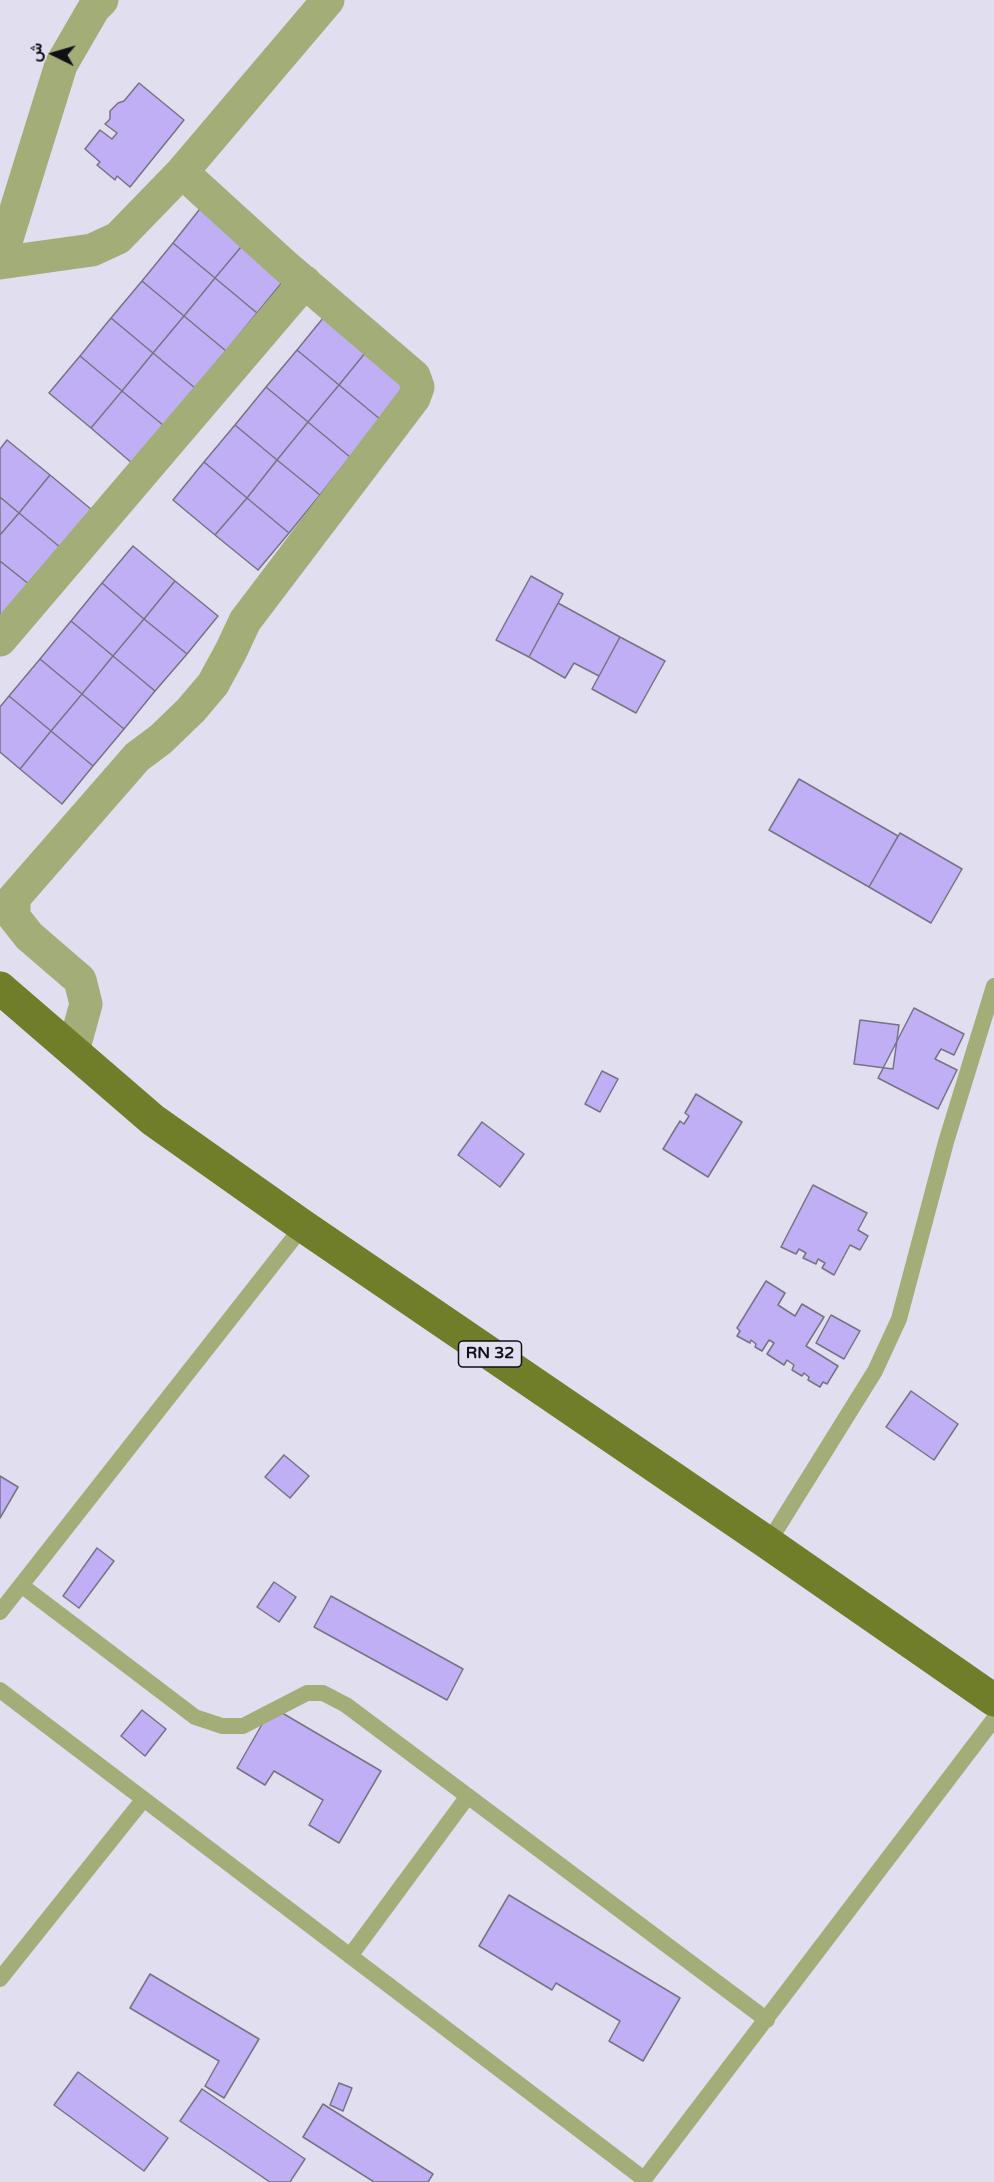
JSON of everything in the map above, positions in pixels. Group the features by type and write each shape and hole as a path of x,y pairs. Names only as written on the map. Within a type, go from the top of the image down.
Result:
{"main road":[{"name":"RN 32","path":"0,988 153,1120 303,1226 994,1700"}],"street":[{"path":"102,0 94,8 62,65 0,262 92,250 118,237 182,172 317,4"},
{"path":"73,1051 86,1004 80,980 29,936 14,917 7,891 137,757 161,739 191,710 213,684 245,621 414,398 418,387 414,376 182,172"},
{"path":"0,640 305,282"}],"lane":[{"path":"768,1543 875,1371 899,1319 946,1142 994,986"},
{"path":"0,1612 303,1226"},
{"path":"21,1585 195,1717 222,1726 243,1726 307,1693 323,1693 346,1705 767,2019"},
{"path":"0,1690 643,2181 994,1719"},
{"path":"350,1956 468,1796"},
{"path":"0,1979 143,1800"}],"building":[{"path":"139,83 184,120 130,187 117,176 115,180 97,165 100,162 85,149 100,130 112,139 117,133 105,124 110,119 110,111 118,103 124,101"},
{"path":"203,205 246,241 215,278 173,243"},
{"path":"246,241 288,275 257,313 215,278"},
{"path":"173,243 215,278 184,316 142,281"},
{"path":"215,278 257,313 226,351 184,316"},
{"path":"142,281 184,316 153,353 111,318"},
{"path":"328,312 370,347 339,385 297,350"},
{"path":"184,316 226,351 195,388 153,353"},
{"path":"111,318 153,353 122,391 80,356"},
{"path":"370,347 413,382 381,420 339,385"},
{"path":"297,350 339,385 308,422 266,387"},
{"path":"153,353 195,388 164,426 122,391"},
{"path":"80,356 122,391 91,428 49,393"},
{"path":"339,385 381,420 350,457 308,422"},
{"path":"266,387 308,422 277,460 235,425"},
{"path":"122,391 164,426 133,464 91,428"},
{"path":"308,422 350,457 320,495 277,460"},
{"path":"235,425 277,460 247,498 204,462"},
{"path":"7,440 50,475 19,513 0,497 0,449"},
{"path":"277,460 320,495 289,533 247,498"},
{"path":"204,462 247,498 215,535 173,500"},
{"path":"50,475 92,510 61,548 19,513"},
{"path":"0,497 19,513 0,535"},
{"path":"247,498 289,533 258,570 215,535"},
{"path":"19,513 61,548 30,585 0,561 0,535"},
{"path":"133,546 175,581 144,619 102,583"},
{"path":"0,561 30,585 0,621"},
{"path":"531,576 563,594 529,657 496,640"},
{"path":"175,581 218,616 187,654 144,619"},
{"path":"102,583 144,619 113,656 71,621"},
{"path":"558,603 620,637 599,676 574,663 565,678 529,657"},
{"path":"144,619 187,654 155,691 113,656"},
{"path":"71,621 113,656 82,694 40,659"},
{"path":"620,637 665,661 636,713 592,689"},
{"path":"113,656 155,691 124,729 82,694"},
{"path":"40,659 82,694 51,731 9,696"},
{"path":"82,694 124,729 93,766 51,731"},
{"path":"9,696 51,731 20,769 0,752 0,707"},
{"path":"51,731 93,766 62,804 20,769"},
{"path":"799,779 898,836 869,887 769,830"},
{"path":"900,833 962,869 931,923 869,887"},
{"path":"914,1008 964,1034 954,1055 941,1049 935,1059 957,1070 938,1109 878,1078"},
{"path":"860,1020 899,1025 893,1069 854,1064"},
{"path":"602,1071 618,1079 600,1112 585,1104"},
{"path":"696,1094 742,1122 708,1177 663,1149 680,1121 684,1124 689,1116 685,1113"},
{"path":"482,1122 524,1154 500,1187 458,1155"},
{"path":"813,1185 867,1213 858,1230 868,1236 860,1250 850,1245 834,1275 822,1268 825,1263 818,1259 816,1264 803,1258 806,1253 799,1249 796,1254 781,1247"},
{"path":"766,1281 785,1293 778,1305 795,1316 802,1304 824,1317 806,1346 838,1366 827,1384 823,1382 820,1387 808,1380 809,1377 804,1373 802,1376 792,1370 794,1365 787,1360 784,1365 767,1354 774,1343 769,1340 762,1351 755,1347 756,1344 751,1340 750,1343 737,1336 740,1331 737,1328"},
{"path":"831,1315 860,1331 844,1359 816,1343"},
{"path":"911,1391 958,1424 934,1460 886,1427"},
{"path":"284,1455 309,1476 290,1498 265,1477"},
{"path":"0,1476 18,1487 0,1518"},
{"path":"97,1548 114,1561 79,1608 63,1596"},
{"path":"274,1582 296,1597 279,1622 257,1607"},
{"path":"331,1596 463,1669 447,1700 314,1627"},
{"path":"272,1707 381,1771 339,1843 309,1825 323,1800 274,1771 265,1785 237,1768"},
{"path":"142,1710 166,1729 145,1756 121,1736"},
{"path":"509,1895 680,1998 643,2061 609,2041 620,2021 556,1983 552,1990 479,1946"},
{"path":"150,1974 259,2039 224,2098 205,2086 219,2061 130,2008"},
{"path":"78,2072 168,2138 144,2171 54,2105"},
{"path":"339,2083 352,2088 343,2111 330,2105"},
{"path":"202,2089 305,2159 290,2182 270,2182 180,2121"},
{"path":"323,2104 433,2174 428,2182 374,2182 303,2137"}]}
